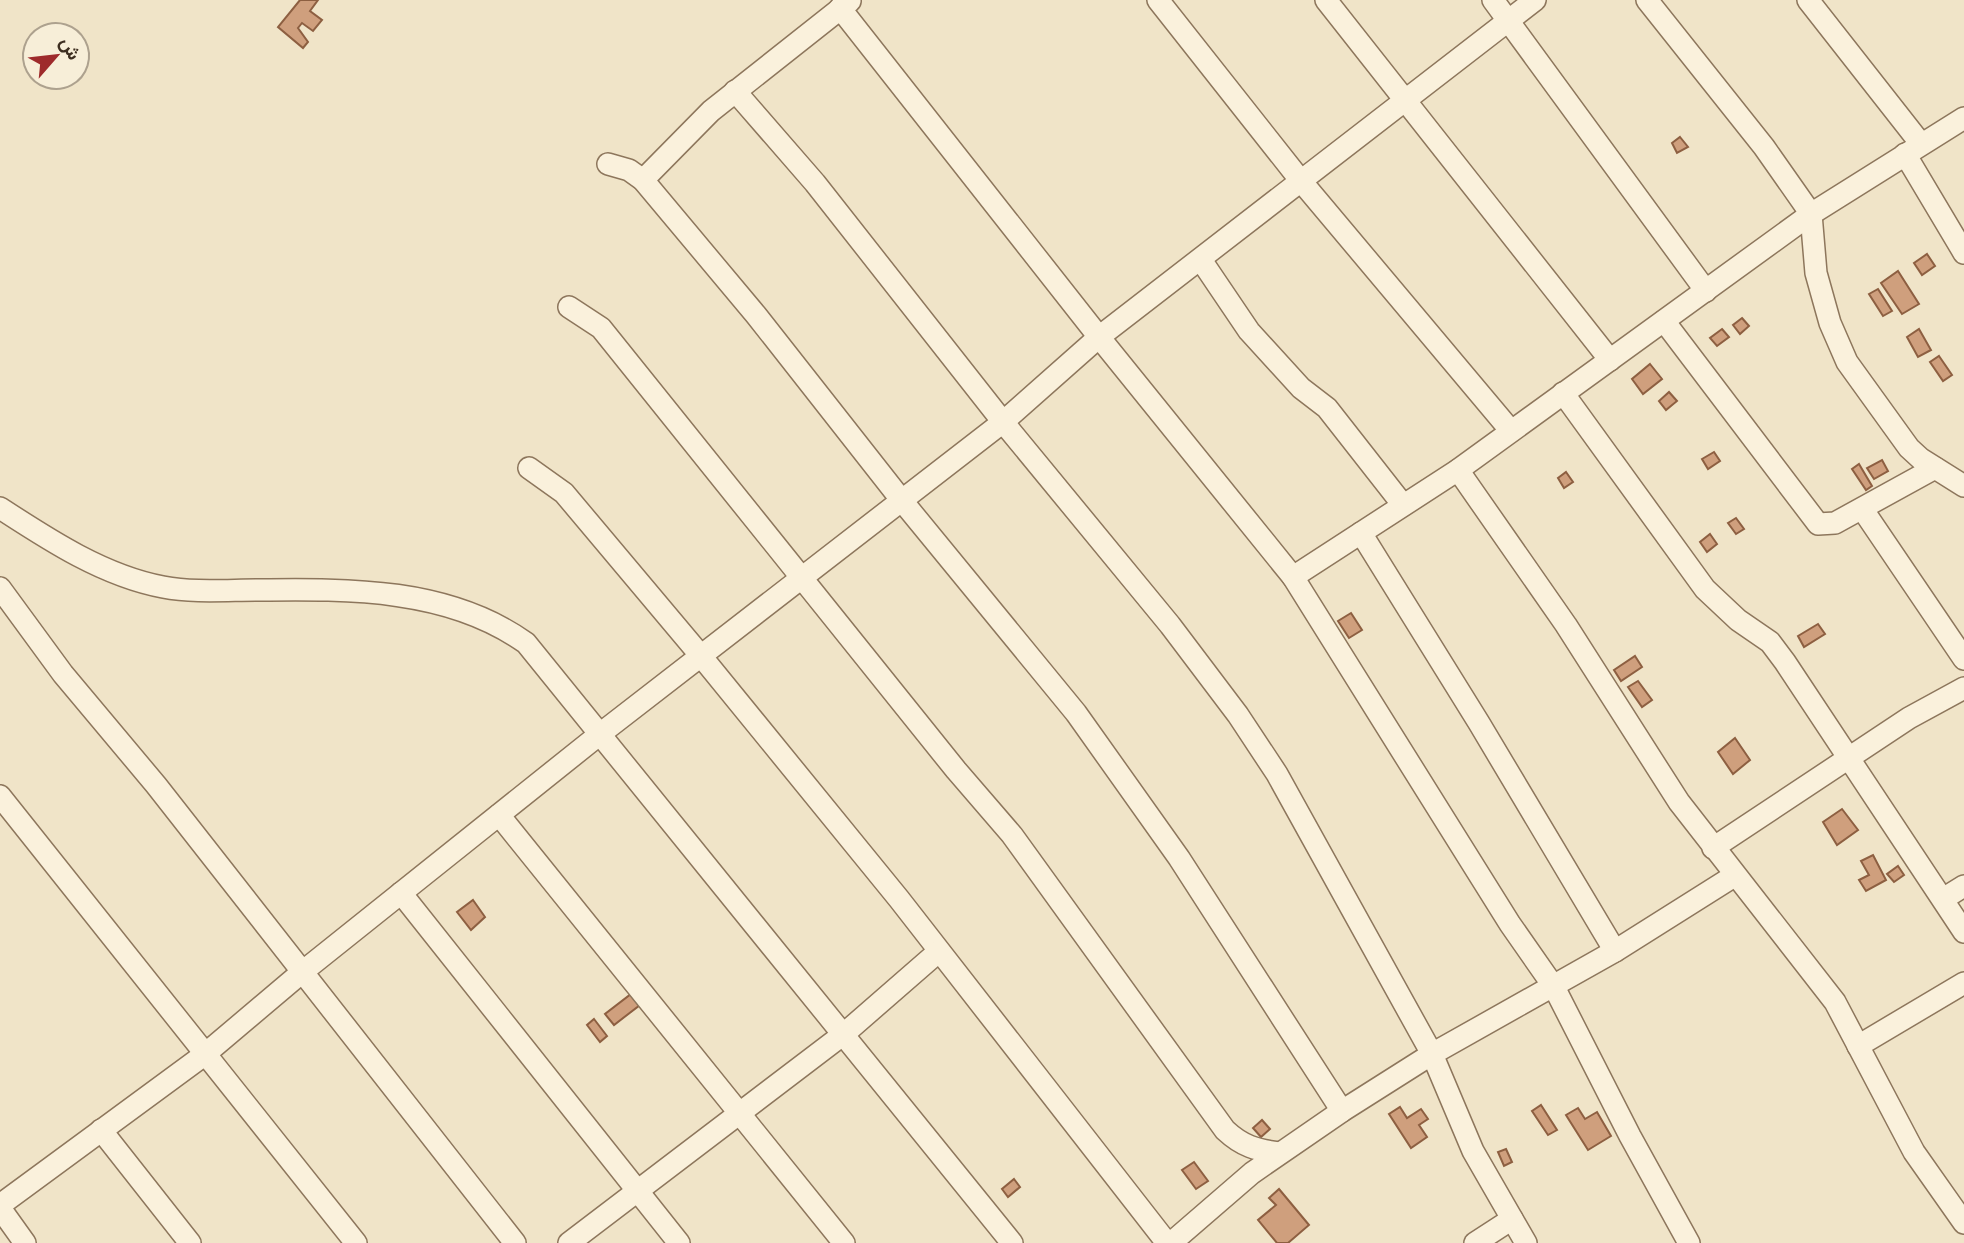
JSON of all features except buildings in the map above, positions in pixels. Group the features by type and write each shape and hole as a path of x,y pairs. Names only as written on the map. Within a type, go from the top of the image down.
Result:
{"street":[{"path":"1158,0 1301,181 1511,431"},
{"path":"1326,0 1609,360"},
{"path":"1493,0 1706,291"},
{"path":"25,1243 0,1207 204,1055 301,973 600,734 1003,422 1099,337 1535,0"},
{"path":"1647,0 1756,137 1811,214 1822,302 1847,362 1909,448 1964,486"},
{"path":"1808,0 1913,149 1964,253"},
{"path":"643,180 735,91 846,4 1099,337 1293,577 1503,913 1554,987 1689,1243"},
{"path":"735,91 815,183 1003,422 1170,625 1238,715 1277,774 1432,1055 1473,1151 1526,1243"},
{"path":"1293,577 1458,470 1811,214 1964,118"},
{"path":"608,164 629,170 643,180 756,315 903,502 1076,713 1179,858 1342,1111"},
{"path":"1201,260 1249,331 1301,388 1327,408 1403,505"},
{"path":"569,307 601,328 1012,835 1209,1111 1239,1143 1253,1149 1279,1153"},
{"path":"1664,321 1812,520 1827,526 1863,510 1935,468"},
{"path":"1563,393 1706,589 1738,620 1770,642 1852,759 1964,932"},
{"path":"530,468 564,493 701,656 1169,1243 1279,1153 1342,1111 1432,1055 1615,951 1734,876"},
{"path":"1458,470 1566,625 1679,802 1734,876 1820,979 1914,1152 1964,1223"},
{"path":"0,508 45,538 123,576 164,587 384,593 433,602 483,618 526,643 1012,1243"},
{"path":"1863,510 1964,659"},
{"path":"1361,533 1479,723 1615,951"},
{"path":"0,588 63,674 156,785 515,1243"},
{"path":"1713,848 1852,759 1909,718 1964,688"},
{"path":"0,796 356,1243"},
{"path":"499,815 617,957 738,1115 844,1243"},
{"path":"1942,899 1964,886"},
{"path":"401,893 679,1243"},
{"path":"569,1243 845,1034 938,952"},
{"path":"1858,1046 1964,983"},
{"path":"101,1130 190,1243"},
{"path":"1475,1243 1512,1219"}]}
